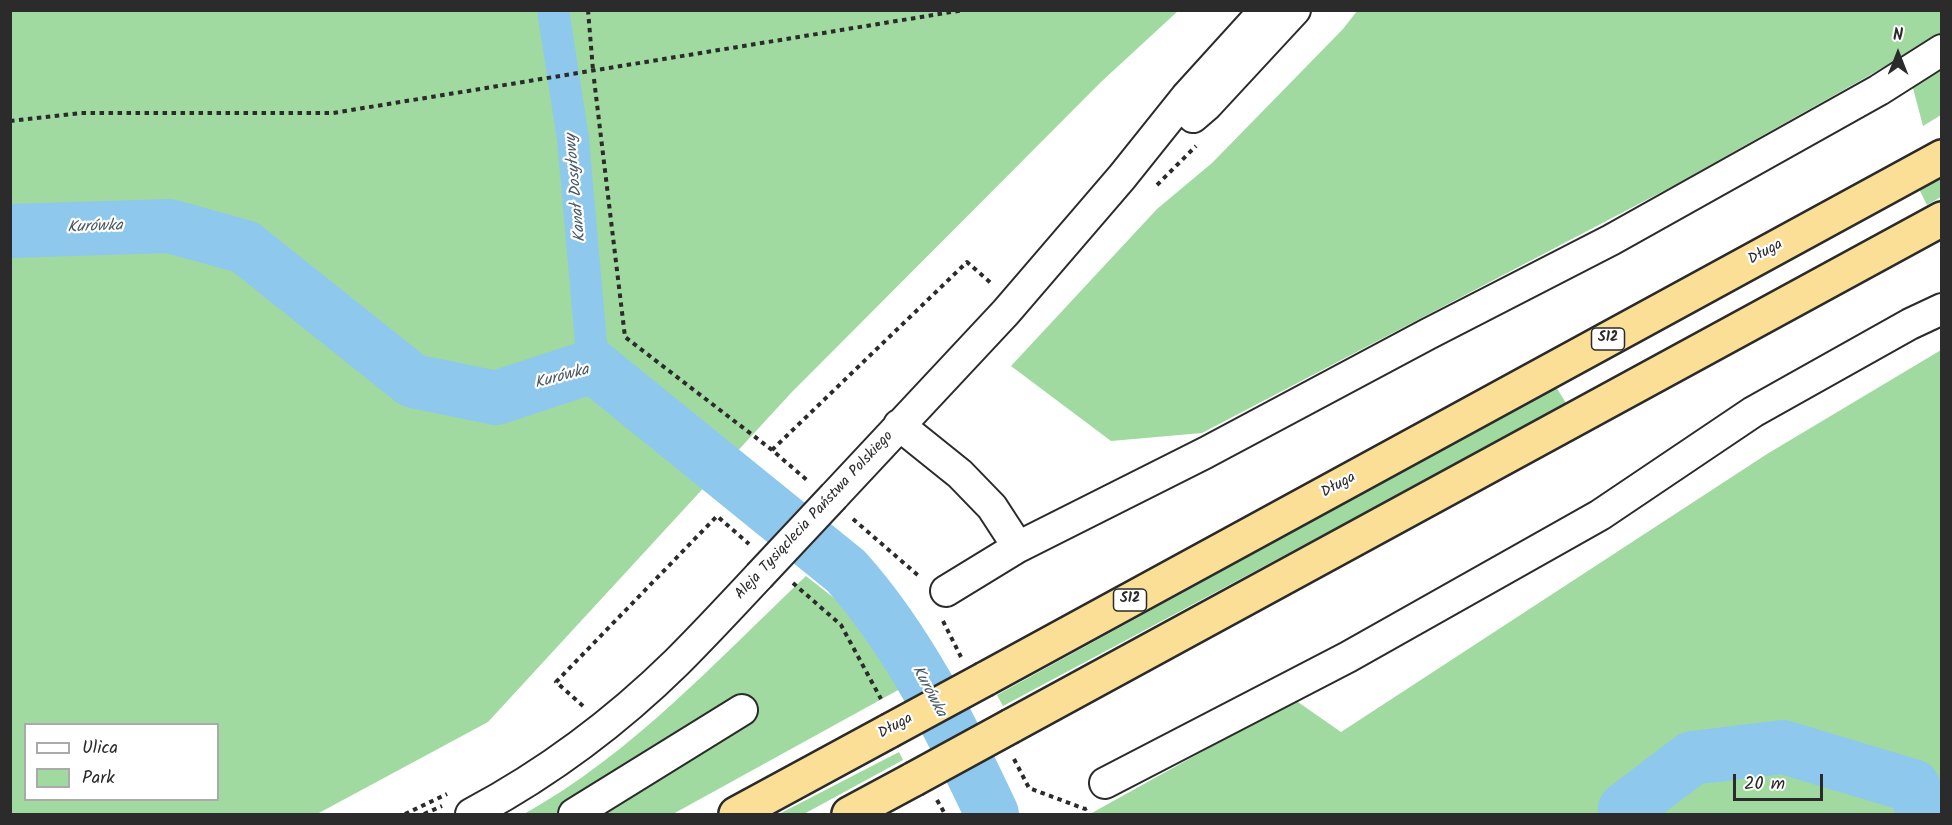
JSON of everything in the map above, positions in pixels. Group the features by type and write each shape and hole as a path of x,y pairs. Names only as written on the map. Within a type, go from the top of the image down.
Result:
{"highway":[{"name":"Długa","path":"736,814 887,718 974,670 1941,158"},
{"path":"849,814 924,787 1012,741 1941,219"}],"street":[{"name":"Aleja Tysiąclecia Państwa Polskiego","path":"471,814 553,765 630,705 772,576 834,496 1006,312 1122,177 1186,97 1265,10"},
{"name":"Aleja Tysiąclecia Państwa Polskiego","path":"1122,177 1207,105 1295,10"},
{"path":"944,605 1018,548 1205,453 1611,240 1879,90 1941,50"},
{"path":"1100,794 1600,515 1754,412 1910,324 1941,309"},
{"path":"899,425 960,474 992,507 1018,548"},
{"path":"574,814 742,710"}],"path":[{"path":"588,10 593,70"},
{"path":"10,121 81,113 333,113 964,10"},
{"path":"594,79 625,337 772,450 967,262 992,284"},
{"path":"584,706 556,682 717,516 751,546"},
{"path":"772,576 841,625 887,718"},
{"path":"944,605 974,670"},
{"path":"576,712 591,700"},
{"path":"1012,741 1029,788 1085,809 1100,794"},
{"path":"924,787 945,814"},
{"path":"405,814 447,794"}],"green space":[{"path":"11,10 1178,11 1101,82 791,393 488,722 317,814 11,814"},
{"path":"1357,11 1941,11 1941,115 1923,126 1910,77 1902,57 1673,186 1202,433 1111,441 1011,366 1157,209 1212,163 1343,29"},
{"path":"1941,177 1941,197 1927,205 1919,189"},
{"path":"1941,350 1941,814 1090,814 1295,700 1341,732 1767,454"},
{"path":"1556,387 1566,403 1003,706 997,695"},
{"path":"806,576 843,605 900,689 673,814 524,814 563,790 637,734 672,704"},
{"path":"899,752 903,760 804,814 779,814"}],"waterway":[{"name":"Kanał Dosyłowy","path":"553,10 573,139 593,366"},
{"name":"Kurówka","path":"10,231 169,226 245,247 413,381 496,398 593,366 846,571 889,626 928,687 992,814"},
{"name":"Kurówka","path":"1625,814 1625,809 1692,758 1783,747 1913,786 1925,814"}]}
